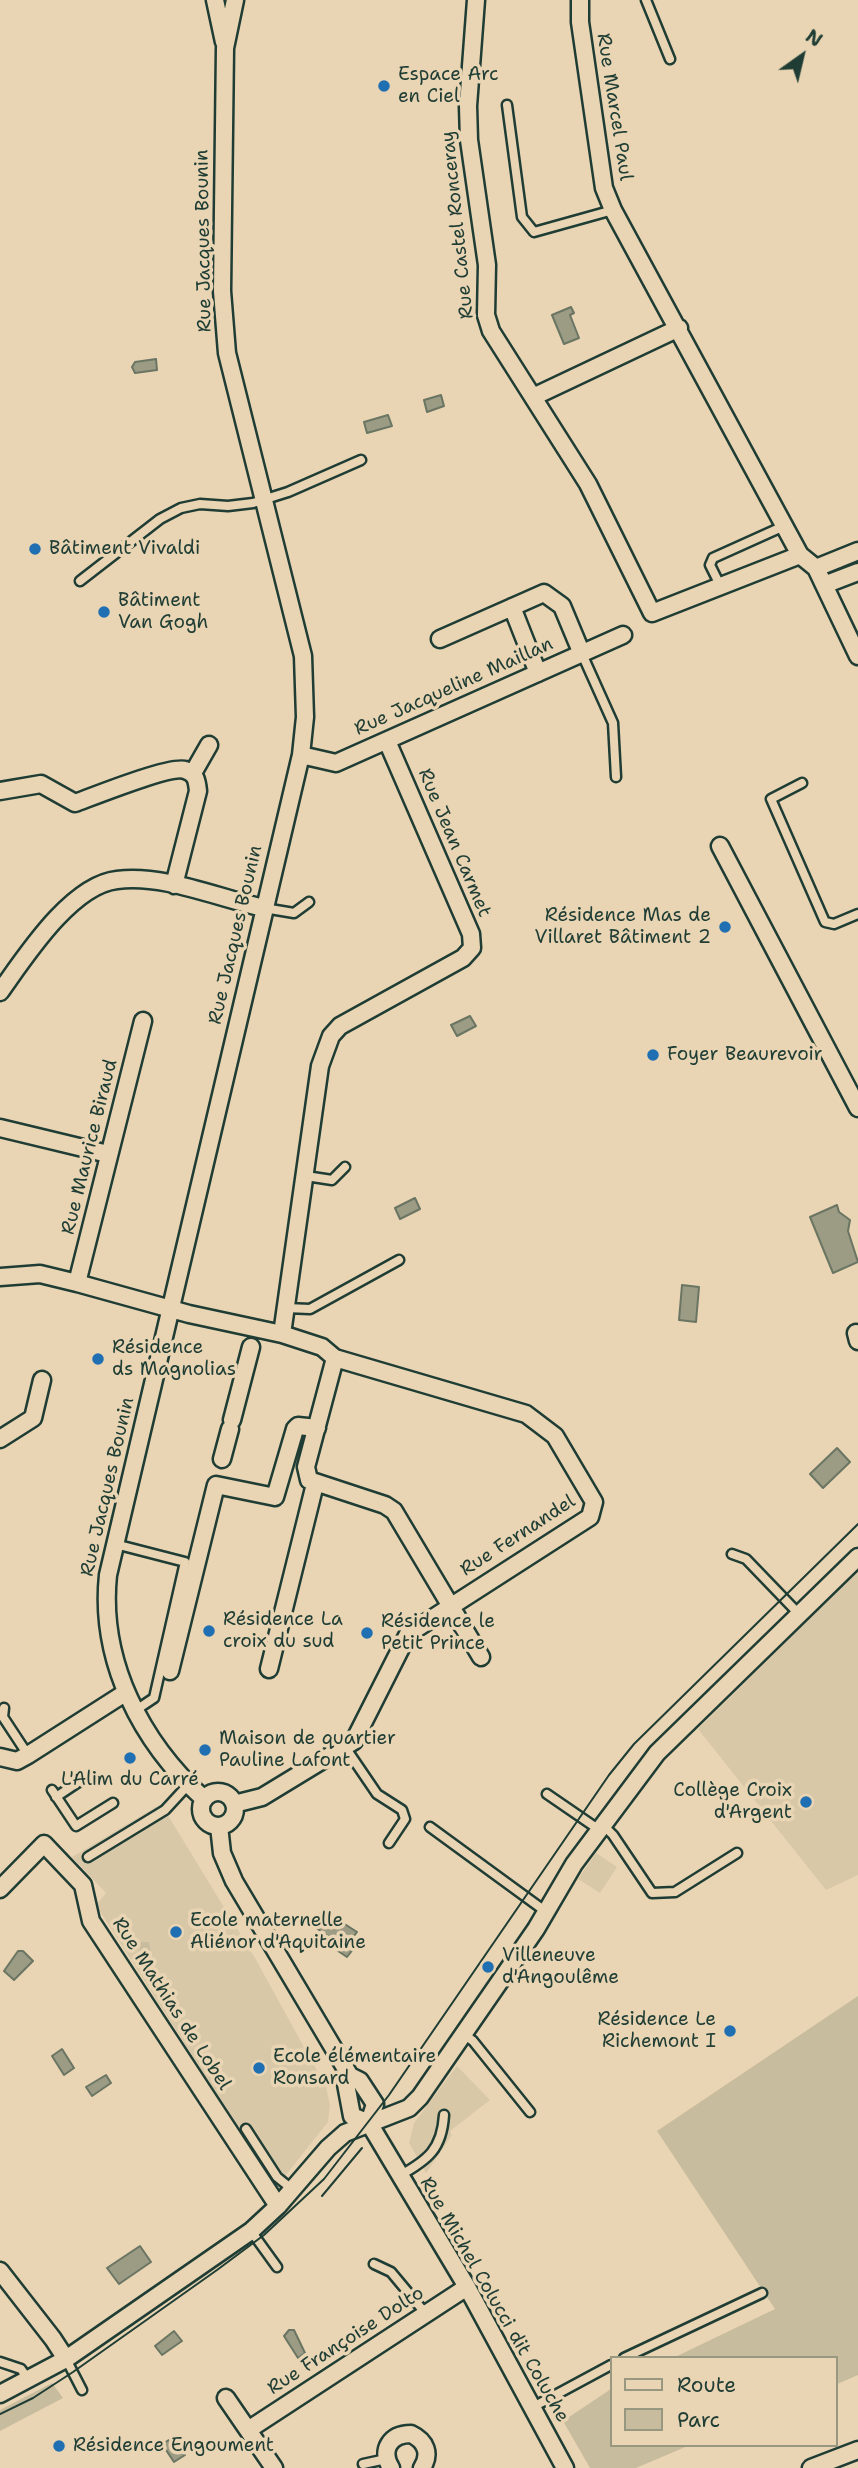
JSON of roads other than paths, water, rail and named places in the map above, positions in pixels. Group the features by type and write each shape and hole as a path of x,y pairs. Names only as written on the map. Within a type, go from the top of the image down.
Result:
{"street":[{"name":"Rue Jacques Bounin","path":"215,0 225,48"},
{"name":"Rue Jacques Bounin","path":"234,0 225,48 222,291 228,353 303,656 305,718 301,755 108,1575 106,1623 110,1646 125,1693 162,1753 188,1785 204,1799 201,1807 206,1821 219,1826 222,1853 234,1881 350,2076 360,2081 374,2104 369,2123"},
{"name":"Rue Castel Ronceray","path":"476,0 468,117 470,161 487,265 486,316 491,331 588,484 652,613 722,587"},
{"name":"Rue Marcel Paul","path":"580,0 580,22 604,188 613,211 679,328 800,555 816,568 858,656"},
{"path":"533,397 679,328"},
{"path":"816,568 858,551"},
{"path":"722,587 800,555"},
{"path":"824,585 858,572"},
{"path":"440,639 544,593 562,606 582,654"},
{"path":"512,607 538,673"},
{"name":"Rue Jacqueline Maillan","path":"301,755 336,763 623,635"},
{"name":"Rue Jean Carmet","path":"282,1334 320,1066 331,1036 355,1016 463,958 472,948 471,934 387,741"},
{"path":"193,774 209,745"},
{"path":"0,790 41,784 75,803 183,768 197,780 198,791 174,885"},
{"path":"720,846 858,1108"},
{"path":"0,992 44,931 67,908 97,887 114,880 128,879 174,885 264,908"},
{"name":"Rue Maurice Biraud","path":"78,1283 143,1021"},
{"path":"0,1128 108,1154"},
{"name":"Rue Fernandel","path":"0,1277 40,1274 172,1309 282,1334 322,1347 335,1357 526,1414 555,1436 594,1503 590,1517 450,1604 404,1638 359,1733 345,1747 262,1797 234,1804"},
{"path":"170,1671 251,1347"},
{"path":"335,1357 306,1467 309,1480 385,1504 394,1511 481,1657"},
{"path":"0,1439 33,1418 43,1380"},
{"path":"216,1485 275,1497 295,1429 298,1426 317,1428"},
{"path":"269,1668 315,1484"},
{"path":"0,2394 66,2359 251,2231 278,2206 328,2148 345,2133 415,2102 464,2034 600,1827 665,1744 858,1557"},
{"path":"3,1759 17,1761 30,1758 125,1693"},
{"path":"204,1799 217,1792 231,1798 234,1804 232,1819 219,1826"},
{"name":"Rue Mathias de Lobel","path":"0,1889 44,1844 83,1885 91,1921 278,2206"},
{"name":"Rue Jacques Bounin","path":"350,2076 346,2084 352,2116 369,2123 386,2153"},
{"name":"Rue Michel Colucci dit Coluche","path":"386,2153 467,2287 565,2468"},
{"path":"0,2271 66,2359"},
{"name":"Rue Françoise Dolto","path":"248,2430 467,2287"},
{"path":"226,2398 274,2468"},
{"path":"389,2463 386,2451 395,2437 411,2434 424,2443 426,2451 422,2468"},
{"path":"811,2468 858,2450"}],"lane":[{"path":"646,0 670,59"},
{"path":"507,105 522,217 534,232 613,211"},
{"path":"80,582 160,519 181,508 200,504 228,506 264,499 361,460"},
{"path":"722,587 710,565 713,558 784,526"},
{"path":"582,654 613,723 616,777"},
{"path":"802,783 771,799 825,922 835,924 858,914"},
{"path":"264,908 294,913 309,902"},
{"path":"306,1176 332,1180 345,1167"},
{"path":"285,1308 310,1309 399,1260"},
{"path":"115,1544 185,1562 154,1698 136,1710"},
{"path":"732,1555 746,1559 798,1613"},
{"path":"4,1708 3,1717 30,1758"},
{"path":"345,1747 377,1794 402,1810 405,1819 389,1843"},
{"path":"83,1779 54,1794 76,1826 113,1803"},
{"path":"89,1857 165,1810 188,1785"},
{"path":"547,1794 613,1835 652,1893 675,1892 737,1853"},
{"path":"430,1827 545,1911"},
{"path":"464,2034 473,2041 530,2112"},
{"path":"399,2176 421,2164 443,2137 444,2115"},
{"path":"246,2129 277,2177 293,2190"},
{"path":"251,2231 277,2267"},
{"path":"374,2264 391,2272 426,2314"},
{"path":"628,2356 762,2293"},
{"path":"66,2359 82,2390"},
{"path":"0,2362 21,2369 28,2379"},
{"path":"533,2407 592,2372 610,2365"},
{"path":"363,2464 389,2463"}],"tram line":[{"path":"0,2414 33,2398 73,2372 217,2270 264,2235 324,2179 389,2095 609,1775 634,1744 858,1524"},
{"path":"322,2196 362,2148"}],"place":[{"name":"Espace Arc en Ciel","path":"384,86"},
{"name":"Bâtiment Vivaldi","path":"35,549"},
{"name":"Bâtiment Van Gogh","path":"104,612"},
{"name":"Résidence Mas de Villaret Bâtiment 2","path":"725,927"},
{"name":"Foyer Beaurevoir","path":"653,1055"},
{"name":"Résidence ds Magnolias","path":"98,1359"},
{"name":"Résidence La croix du sud","path":"209,1631"},
{"name":"Résidence le Petit Prince","path":"367,1633"},
{"name":"Maison de quartier Pauline Lafont","path":"205,1750"},
{"name":"L'Alim du Carré","path":"130,1758"},
{"name":"Collège Croix d'Argent","path":"806,1802"},
{"name":"Ecole maternelle Aliénor d'Aquitaine","path":"176,1932"},
{"name":"Villeneuve d'Angoulême","path":"488,1967"},
{"name":"Résidence Le Richemont I","path":"730,2031"},
{"name":"Ecole élémentaire Ronsard","path":"259,2068"},
{"name":"Résidence Engoument","path":"59,2446"}]}
